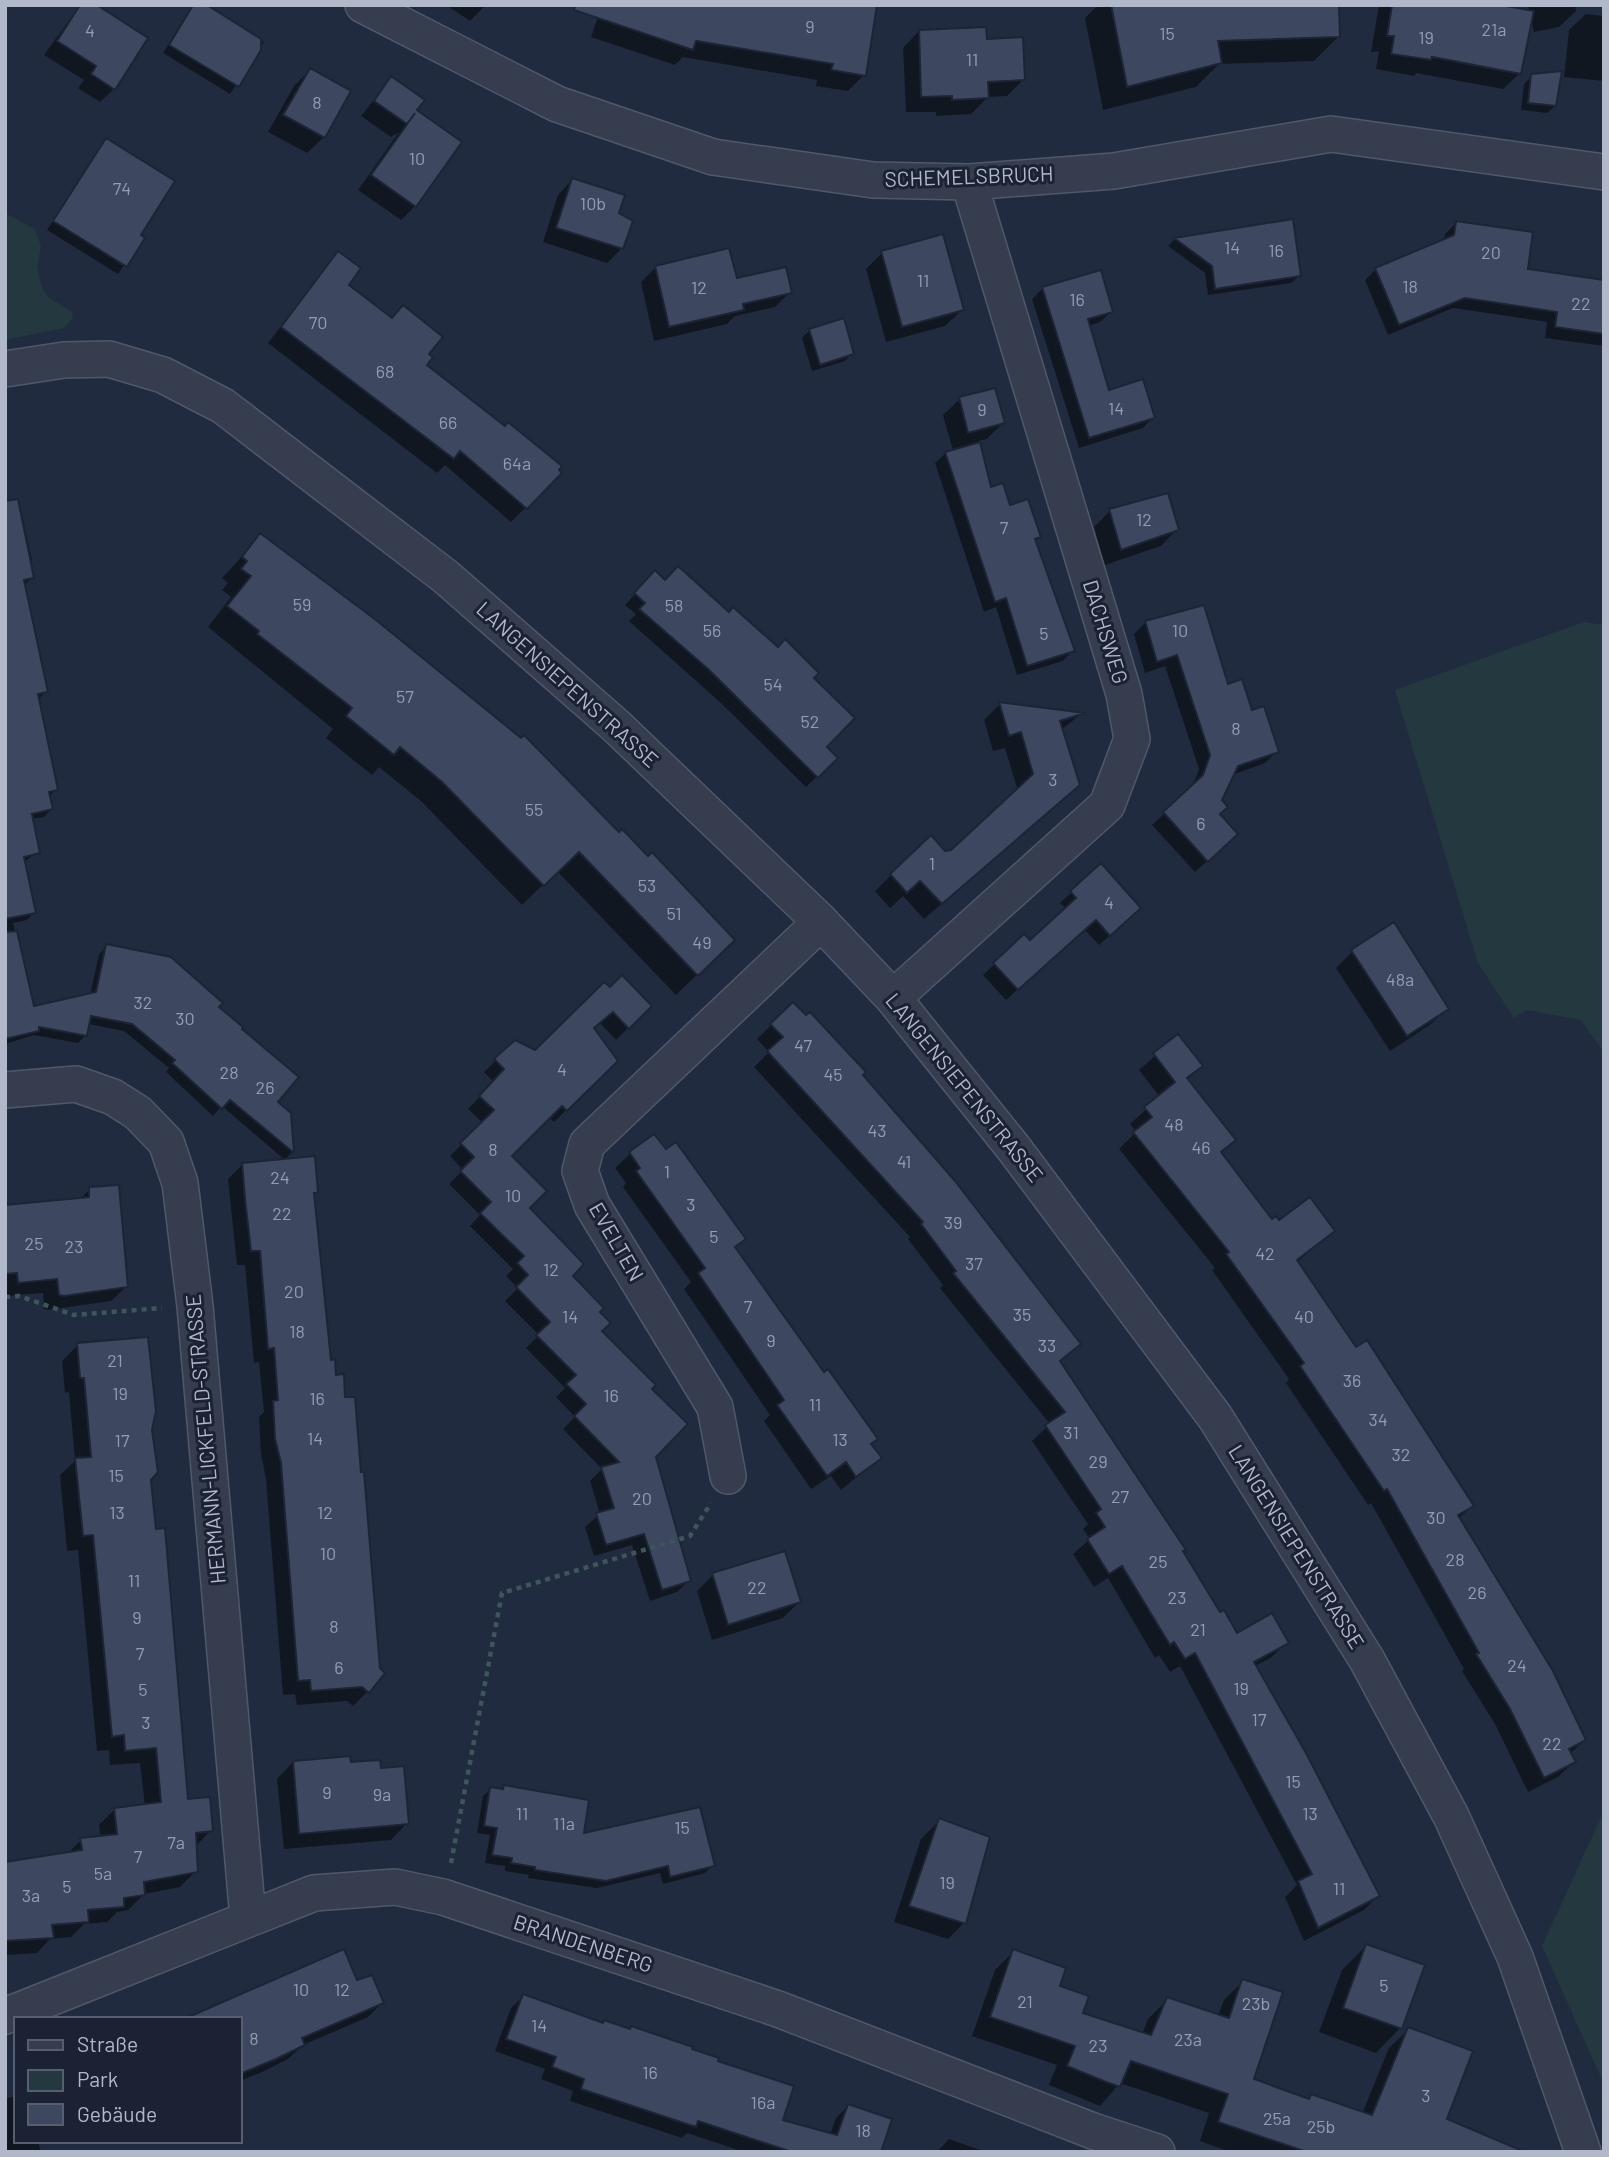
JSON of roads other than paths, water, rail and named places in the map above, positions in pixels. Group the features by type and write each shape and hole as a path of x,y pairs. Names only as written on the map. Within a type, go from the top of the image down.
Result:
{"street":[{"name":"SCHEMELSBRUCH","path":"363,5 557,104 713,158 873,180 970,182 1114,171 1331,134 1604,172"},
{"name":"DACHSWEG","path":"893,998 1108,805 1132,739 1124,694 970,182"},
{"name":"LANGENSIEPENSTRASSE","path":"5,369 64,360 109,359 163,375 223,406 446,578 615,725 821,922 893,998 1012,1146 1215,1417 1367,1660 1451,1816 1515,1957 1583,2152"},
{"name":"EVELTEN","path":"728,1476 715,1407 592,1205 580,1171 587,1144 821,922"},
{"name":"HERMANN-LICKFELD-STRASSE","path":"5,1090 76,1084 113,1097 138,1113 166,1142 180,1182 195,1307 248,1919"},
{"name":"BRANDENBERG","path":"5,2016 314,1894 345,1889 395,1887 443,1897 778,2009 1091,2141 1157,2152"}]}
